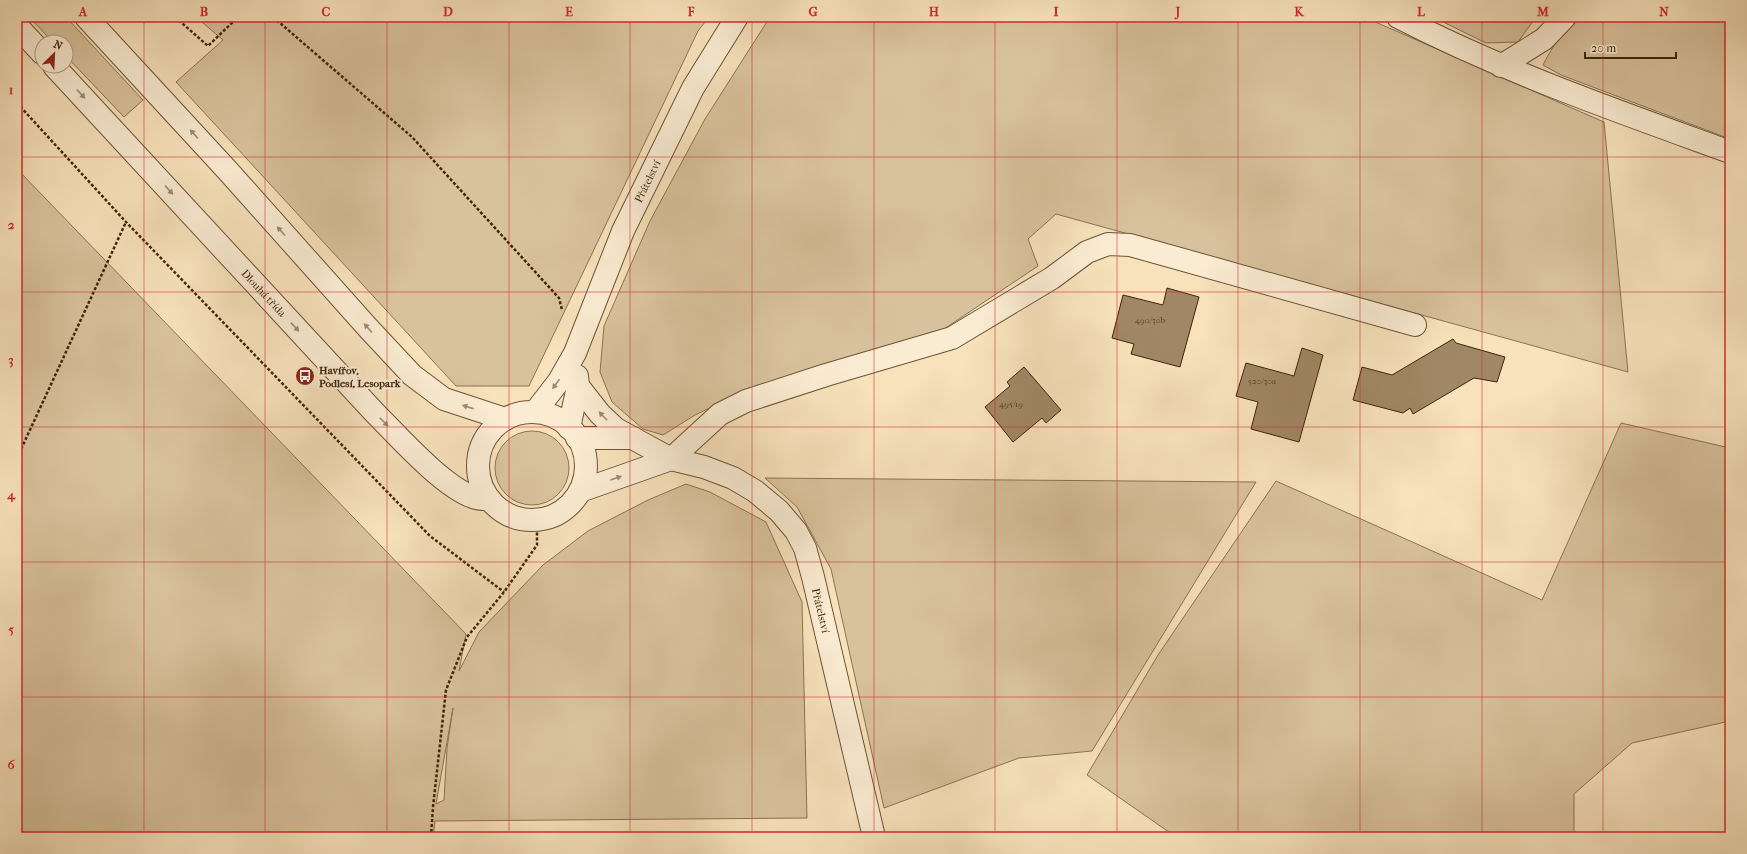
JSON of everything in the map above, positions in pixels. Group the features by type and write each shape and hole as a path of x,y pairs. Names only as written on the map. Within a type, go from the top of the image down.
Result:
{"street":[{"path":"86,17 412,375 444,399 505,419"},
{"name":"Přátelství","path":"534,412 559,382 575,353 630,217 692,88 738,17"},
{"path":"1398,17 1501,66 1591,102 1730,152"},
{"path":"1501,66 1544,39 1565,17"},
{"path":"17,26 34,44"},
{"name":"Dlouhá třída","path":"61,74 374,412 423,460 456,488 474,498 488,499"},
{"path":"580,491 671,459 720,414 746,401 826,375 952,338 1052,278 1087,252 1108,244 1130,245 1414,325"},
{"name":"Přátelství","path":"575,353 578,386 573,433 634,438"},
{"name":"Přátelství","path":"578,386 607,421 616,429 671,459 704,467 733,478 755,491 773,506 796,531 805,548 811,570 874,837"},
{"path":"534,412 550,415 563,422 573,433 583,450 586,468 585,479 575,499 564,510 552,517 537,520 518,519 502,512 488,499 480,482 477,464 481,446 491,430 505,419 520,414 534,412"}],"path":[{"path":"175,17 208,46 238,17"},
{"path":"273,17 412,137 559,298 563,312"},
{"path":"17,103 126,222 430,536 504,592"},
{"path":"17,458 126,222"},
{"path":"431,837 446,690 467,638 504,592 537,545 537,520"}],"shaded area":[{"path":"29,17 66,17 143,100 124,117 74,64 74,34 45,34"},
{"path":"196,17 709,17 698,31 529,386 456,386 176,82 223,40"},
{"path":"770,17 1364,17 1604,122 1628,372 1056,214 1028,239 1038,266 944,329 876,354 758,385 695,415 663,435 643,429 612,402 600,372 604,326 650,221 705,119"},
{"path":"1433,17 1536,17 1518,42 1486,43"},
{"path":"1570,17 1730,17 1730,139 1561,75 1543,65"},
{"path":"17,169 466,634 459,671 479,632 543,565 588,531 648,500 686,484 710,492 766,522 802,602 807,818 435,821 433,837 17,837","holes":["453,708 447,748 444,800 436,804"]},
{"path":"1621,423 1730,448 1730,721 1632,743 1574,794 1574,837 1176,837 1087,775 1158,655 1276,481 1542,600"},
{"path":"532,431 546,434 558,442 566,454 569,468 566,482 558,494 546,502 532,505 518,502 506,494 498,482 495,468 498,454 506,442 518,434"},
{"path":"765,478 1256,482 1092,751 1019,758 884,808 831,569 797,507"}],"building":[{"path":"1167,288 1199,297 1180,367 1131,354 1134,344 1112,338 1123,295 1163,305"},
{"path":"1453,339 1456,343 1505,357 1497,382 1474,378 1413,414 1410,408 1403,413 1353,400 1362,367 1392,375"},
{"path":"1302,348 1323,355 1299,442 1251,429 1258,402 1236,396 1246,363 1294,376"},
{"path":"1024,367 1061,410 1046,423 1042,418 1013,442 985,407 1010,386 1007,382"}],"place":[{"name":"Havířov, Podlesí, Lesopark","path":"305,376"}]}
